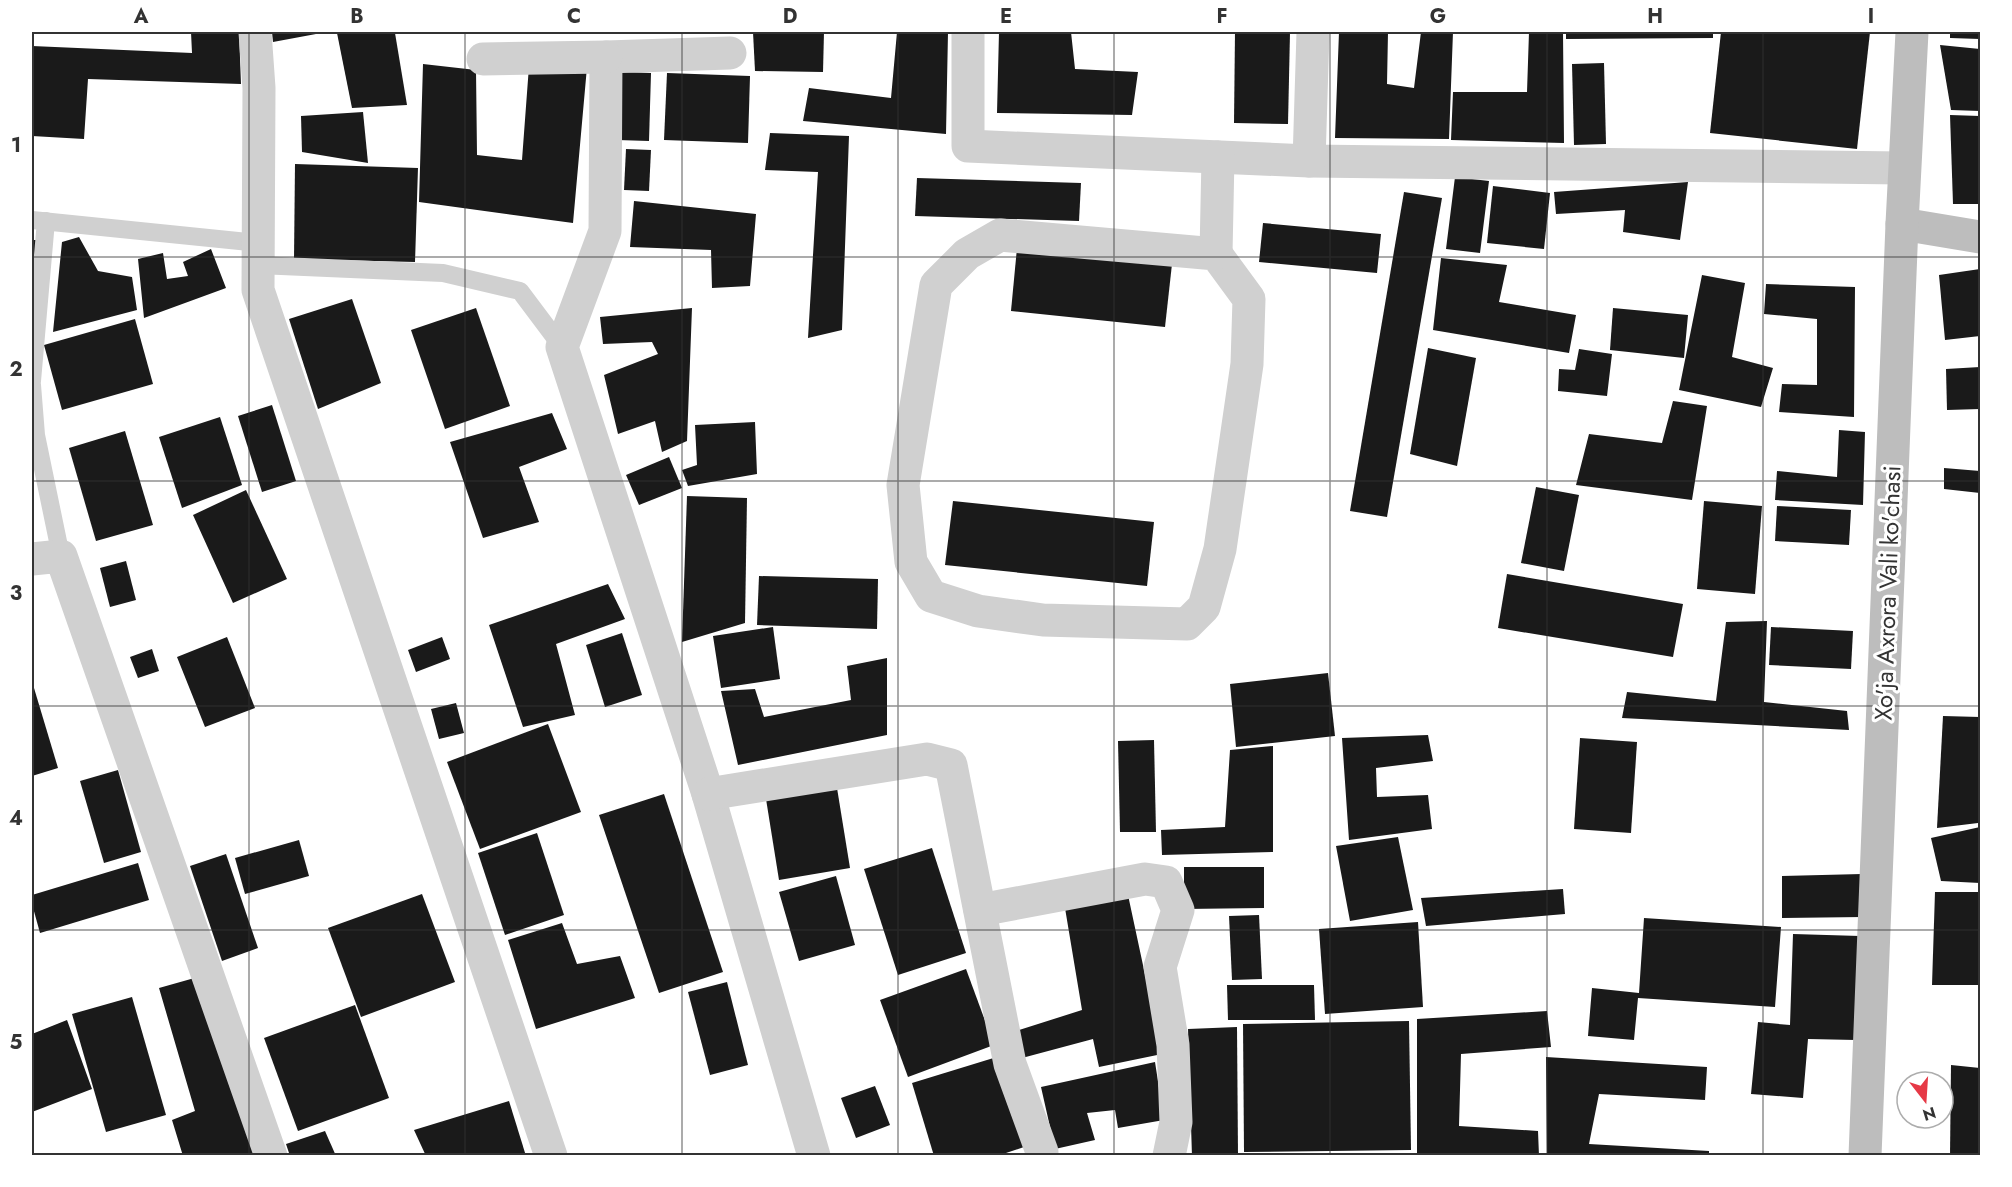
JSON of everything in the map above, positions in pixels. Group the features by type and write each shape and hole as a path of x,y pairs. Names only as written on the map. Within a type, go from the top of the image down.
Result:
{"street":[{"path":"255,32 259,88 258,290 551,1155"},
{"path":"968,32 968,146 1309,161 1904,168 1902,224 1980,237"},
{"path":"1309,161 1313,32"},
{"name":"Xo'ja Axrora Vali ko'chasi","path":"1865,1155 1902,224 1912,32"},
{"path":"483,59 730,53"},
{"path":"606,57 604,231 562,347 708,794 814,1155"},
{"path":"1216,254 1000,235 967,254 936,285 903,485 911,562 931,596 978,611 1043,620 1187,624 1204,607 1220,549 1247,364 1249,299 1216,254 1218,157"},
{"path":"46,558 271,1155"},
{"path":"708,794 927,759 951,765 1010,1064 1042,1152"},
{"path":"980,910 1145,879 1166,882 1178,910 1160,967 1173,1045 1176,1122 1169,1155"}],"lane":[{"path":"46,558 32,383 39,220 258,254 443,273 520,291 562,347"}],"building":[{"path":"191,32 239,32 241,84 88,79 84,139 32,136 32,46 192,53"},
{"path":"272,32 316,32 316,34 273,42"},
{"path":"458,32 483,32 483,33 458,34"},
{"path":"753,32 824,32 823,72 755,71"},
{"path":"897,32 948,32 946,134 803,121 809,88 891,98"},
{"path":"999,32 1071,32 1075,69 1138,72 1132,115 997,113"},
{"path":"1235,32 1290,32 1288,124 1234,123"},
{"path":"1339,32 1388,32 1387,84 1414,88 1421,32 1453,32 1449,139 1335,138"},
{"path":"1529,32 1563,32 1564,143 1451,140 1453,92 1527,92"},
{"path":"1566,32 1713,32 1713,38 1566,39"},
{"path":"1721,32 1870,32 1857,149 1710,133"},
{"path":"1950,32 1980,32 1980,39 1950,38"},
{"path":"337,33 395,33 407,105 352,108"},
{"path":"1940,45 1980,49 1980,111 1951,110"},
{"path":"1604,63 1606,144 1574,145 1572,64"},
{"path":"423,64 476,70 477,155 522,160 529,66 587,67 573,223 419,202"},
{"path":"619,72 651,73 649,141 617,140"},
{"path":"667,73 750,76 748,143 664,140"},
{"path":"363,112 368,163 302,152 301,116"},
{"path":"1950,115 1980,116 1980,204 1953,204"},
{"path":"770,133 849,136 842,330 808,338 818,172 765,170"},
{"path":"626,149 651,150 649,191 624,190"},
{"path":"295,164 418,168 415,262 294,259"},
{"path":"1455,177 1489,181 1480,253 1446,249"},
{"path":"917,178 1081,183 1079,221 915,216"},
{"path":"1688,182 1680,240 1623,232 1625,210 1556,214 1554,192"},
{"path":"1493,186 1550,193 1544,249 1487,243"},
{"path":"1404,192 1442,198 1387,517 1350,511"},
{"path":"634,201 756,214 750,286 712,288 711,250 630,247"},
{"path":"1263,223 1381,234 1377,273 1259,262"},
{"path":"79,237 98,271 132,277 137,310 53,332 62,242"},
{"path":"32,240 38,240 32,287"},
{"path":"1017,248 1172,264 1165,327 1011,311"},
{"path":"211,249 226,288 144,318 138,259 163,253 167,279 188,276 183,262"},
{"path":"1441,258 1507,265 1499,302 1576,315 1569,353 1433,330"},
{"path":"1980,269 1980,336 1945,340 1939,275"},
{"path":"1702,275 1745,283 1732,357 1773,368 1761,407 1679,390"},
{"path":"1766,284 1855,287 1854,417 1779,412 1782,384 1817,385 1817,319 1764,314"},
{"path":"352,299 381,383 318,409 289,319"},
{"path":"476,308 510,406 445,429 411,330"},
{"path":"692,308 687,441 662,452 655,421 618,434 604,375 658,354 652,342 603,344 600,317"},
{"path":"1613,308 1688,315 1684,358 1610,350"},
{"path":"135,319 153,384 62,410 44,345"},
{"path":"1428,348 1476,358 1457,466 1410,454"},
{"path":"1579,349 1612,354 1607,396 1558,391 1559,369 1575,370"},
{"path":"1980,367 1980,409 1947,410 1946,369"},
{"path":"1673,401 1707,406 1692,500 1576,485 1589,434 1662,443"},
{"path":"272,405 296,481 262,492 238,416"},
{"path":"552,413 567,449 519,467 539,522 483,538 450,442"},
{"path":"220,417 242,485 182,508 159,437"},
{"path":"755,422 757,474 688,486 682,470 697,465 695,425"},
{"path":"1839,430 1865,432 1863,505 1775,500 1777,471 1837,477"},
{"path":"125,431 153,525 96,541 69,448"},
{"path":"669,457 682,488 639,505 626,475"},
{"path":"1944,468 1980,471 1980,493 1944,489"},
{"path":"1536,487 1579,495 1564,571 1521,563"},
{"path":"246,490 287,579 233,603 193,515"},
{"path":"687,496 747,498 745,623 682,642"},
{"path":"953,501 1154,522 1147,586 945,565"},
{"path":"1704,501 1762,506 1755,594 1697,589"},
{"path":"1777,506 1851,510 1849,545 1775,541"},
{"path":"126,561 136,600 110,607 100,568"},
{"path":"1507,574 1683,604 1673,657 1498,628"},
{"path":"759,576 878,579 877,629 757,625"},
{"path":"608,584 625,619 556,644 575,715 523,727 489,625"},
{"path":"1767,621 1764,702 1847,711 1849,730 1622,718 1627,692 1716,701 1726,622"},
{"path":"773,627 780,679 721,688 713,636"},
{"path":"1771,627 1853,631 1851,669 1769,665"},
{"path":"622,633 642,695 605,707 586,645"},
{"path":"227,637 255,708 205,727 177,657"},
{"path":"442,637 450,659 416,672 408,650"},
{"path":"152,649 159,671 138,678 130,657"},
{"path":"887,658 887,735 738,765 721,691 755,689 764,717 851,700 847,666"},
{"path":"1328,673 1335,736 1236,747 1230,684"},
{"path":"32,688 34,688 58,768 32,776"},
{"path":"456,703 464,733 439,739 431,709"},
{"path":"1943,716 1980,717 1978,823 1937,828"},
{"path":"548,724 581,812 480,849 447,762"},
{"path":"1428,735 1433,761 1376,768 1377,797 1428,795 1432,829 1349,840 1342,738"},
{"path":"1580,738 1637,742 1631,833 1574,829"},
{"path":"1154,740 1156,832 1120,832 1118,741"},
{"path":"1273,746 1273,852 1162,855 1161,830 1225,827 1230,750"},
{"path":"118,770 141,852 104,863 80,781"},
{"path":"837,788 850,868 779,880 766,799"},
{"path":"664,794 723,972 659,993 599,815"},
{"path":"1980,827 1980,883 1941,881 1931,838"},
{"path":"537,833 564,915 505,935 478,853"},
{"path":"1398,837 1413,910 1350,921 1336,846"},
{"path":"299,840 309,876 245,894 235,858"},
{"path":"932,848 966,953 898,975 864,869"},
{"path":"226,854 258,948 222,961 190,866"},
{"path":"138,863 149,900 40,933 32,904 32,895"},
{"path":"1184,867 1264,867 1264,908 1184,909"},
{"path":"1862,874 1863,917 1782,918 1782,876"},
{"path":"836,876 855,945 799,961 779,892"},
{"path":"1563,889 1565,914 1426,926 1421,898"},
{"path":"1935,892 1980,892 1980,985 1932,985"},
{"path":"422,894 455,982 361,1017 328,928"},
{"path":"1128,895 1162,1054 1099,1067 1093,1039 1022,1058 1013,1032 1082,1010 1065,908"},
{"path":"1259,915 1262,979 1232,980 1229,916"},
{"path":"1644,918 1781,927 1775,1007 1638,998 1634,1040 1588,1036 1592,988 1639,993"},
{"path":"1418,922 1423,1007 1325,1014 1319,929"},
{"path":"562,923 577,964 620,956 635,998 536,1029 508,940"},
{"path":"1793,934 1860,936 1856,1040 1808,1039 1803,1098 1751,1094 1758,1022 1790,1025"},
{"path":"966,969 994,1045 908,1077 880,1000"},
{"path":"198,977 259,1153 251,1156 183,1156 172,1120 195,1111 159,988"},
{"path":"727,982 748,1065 710,1075 688,992"},
{"path":"1227,985 1314,985 1315,1020 1228,1020"},
{"path":"132,997 166,1115 106,1132 72,1014"},
{"path":"355,1005 389,1098 298,1131 264,1038"},
{"path":"1547,1011 1551,1047 1461,1054 1459,1126 1538,1131 1539,1156 1417,1156 1417,1019"},
{"path":"67,1020 92,1089 32,1112 32,1034"},
{"path":"1409,1021 1411,1150 1244,1152 1243,1024"},
{"path":"1237,1027 1238,1156 1192,1156 1188,1029"},
{"path":"1000,1056 1027,1146 997,1156 934,1156 912,1083"},
{"path":"1546,1057 1707,1067 1705,1100 1599,1094 1589,1144 1709,1151 1709,1156 1547,1156"},
{"path":"1155,1062 1164,1120 1118,1128 1115,1110 1087,1113 1095,1140 1055,1149 1041,1087"},
{"path":"1951,1065 1980,1068 1980,1156 1950,1156 1950,1130 1955,1130 1955,1070 1951,1070"},
{"path":"875,1086 890,1125 856,1138 841,1098"},
{"path":"509,1101 526,1156 426,1156 414,1130"},
{"path":"325,1131 336,1156 290,1156 286,1144"}]}
